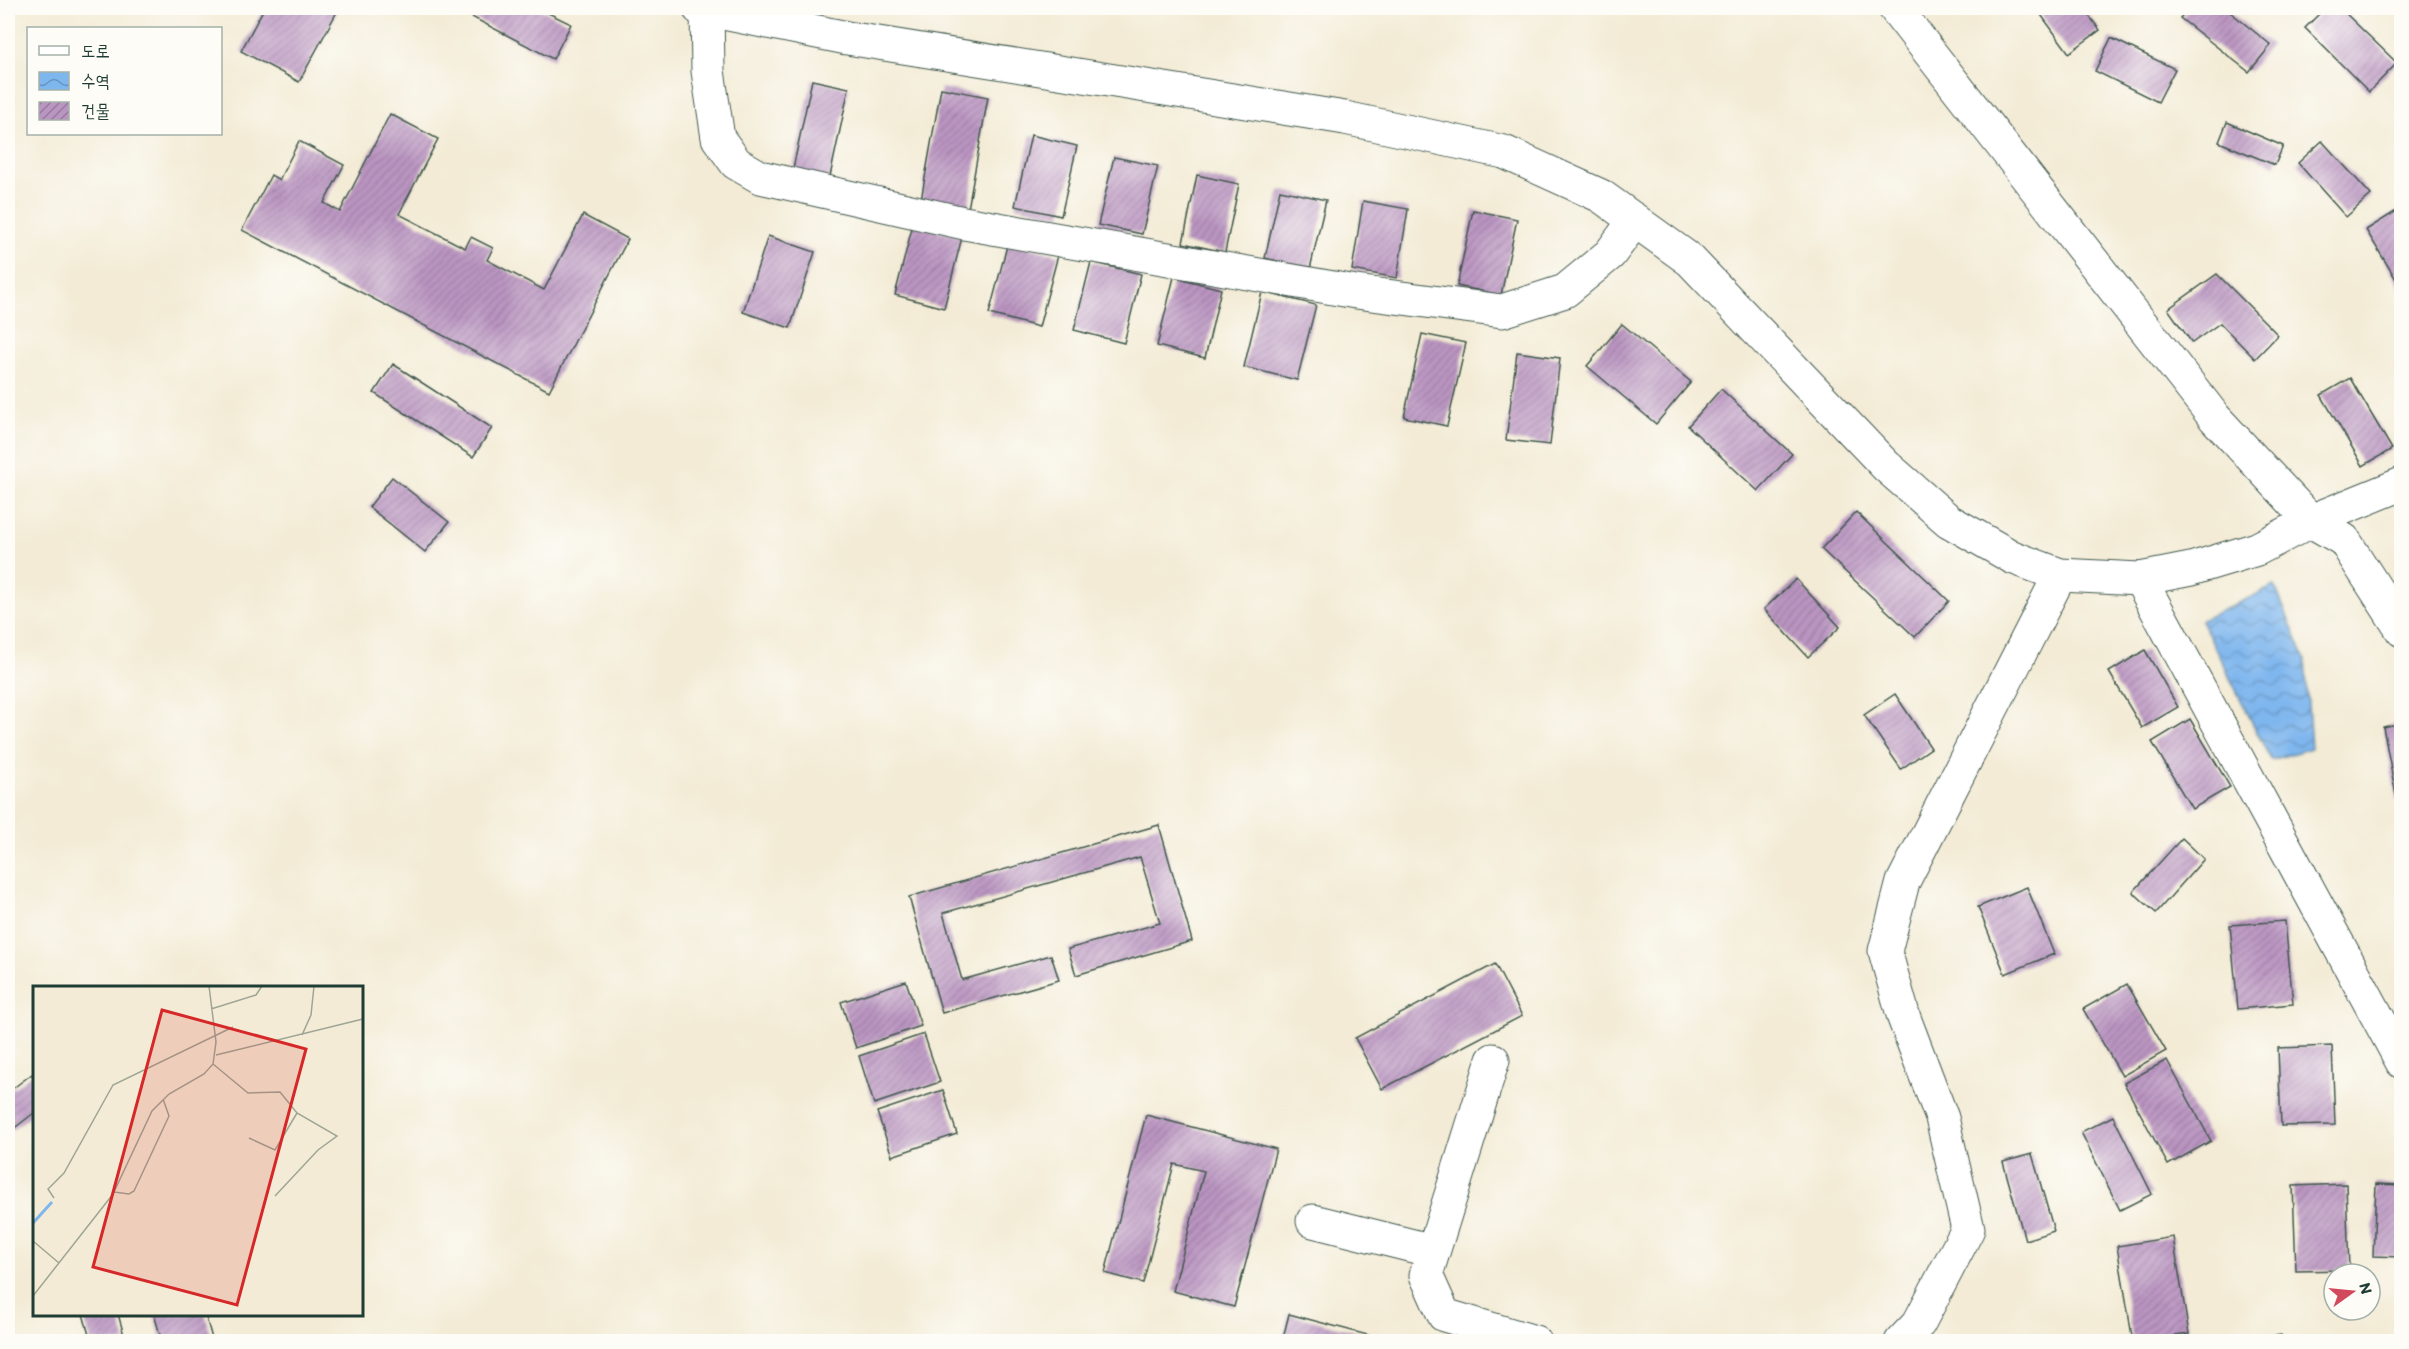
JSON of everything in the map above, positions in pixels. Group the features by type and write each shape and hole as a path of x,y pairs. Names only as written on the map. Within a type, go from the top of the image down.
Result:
{"street":[{"path":"1635,220 1610,254 1565,291 1502,311 1356,292 964,223 760,177 736,163 718,138 708,72 703,8 847,38 1345,118 1504,152 1601,196 1635,220 1690,260 1886,466 1949,521 2012,557 2060,575 2140,579 2191,569 2257,549 2311,521 2402,484"},
{"path":"1895,8 2215,418 2311,521 2344,540 2402,630"},
{"path":"1901,1341 1919,1323 1968,1229 1942,1118 1904,1017 1885,951 1903,882 2060,575"},
{"path":"2140,579 2402,1062"},
{"path":"1493,1060 1426,1275 1444,1315 1536,1341"},
{"path":"1313,1221 1433,1251"}],"water":[{"path":"2275,586 2305,660 2311,748 2271,760 2201,620"}],"building":[{"path":"264,8 339,8 299,82 241,51"},
{"path":"467,8 538,8 571,24 553,59 464,13"},
{"path":"2036,8 2083,8 2100,30 2069,53"},
{"path":"2189,8 2225,8 2271,45 2249,72 2180,18"},
{"path":"2325,8 2340,8 2397,63 2369,92 2305,28"},
{"path":"2111,38 2175,69 2158,102 2095,71"},
{"path":"812,80 849,88 829,181 792,173"},
{"path":"941,88 988,97 968,209 921,200"},
{"path":"390,114 438,139 399,214 465,248 471,237 493,248 487,260 544,290 583,215 628,239 549,391 242,230 271,175 279,180 299,141 344,165 324,203 340,212"},
{"path":"2227,122 2283,146 2275,165 2219,142"},
{"path":"1031,135 1077,146 1061,216 1015,206"},
{"path":"2322,141 2371,195 2346,217 2298,163"},
{"path":"1114,157 1158,166 1142,234 1098,225"},
{"path":"1197,175 1239,184 1225,252 1183,243"},
{"path":"1280,190 1326,200 1310,269 1265,258"},
{"path":"1363,201 1408,209 1397,278 1352,270"},
{"path":"1473,210 1517,219 1501,295 1457,286"},
{"path":"2398,210 2402,215 2402,289 2366,230"},
{"path":"913,224 962,237 944,308 895,295"},
{"path":"768,236 815,252 790,328 743,312"},
{"path":"1008,242 1058,255 1039,327 989,314"},
{"path":"1091,262 1141,274 1124,343 1074,330"},
{"path":"2217,274 2278,335 2255,359 2220,323 2192,343 2168,309"},
{"path":"1174,277 1221,289 1205,358 1157,346"},
{"path":"1262,292 1316,305 1297,380 1244,367"},
{"path":"1622,324 1691,382 1656,424 1587,366"},
{"path":"1422,334 1466,343 1447,426 1404,417"},
{"path":"1517,352 1560,358 1550,445 1506,440"},
{"path":"393,364 492,428 473,457 374,393"},
{"path":"2350,378 2392,449 2363,466 2321,395"},
{"path":"1721,389 1792,454 1758,491 1688,426"},
{"path":"392,477 449,522 425,552 369,507"},
{"path":"1856,512 1949,601 1915,637 1821,549"},
{"path":"1796,579 1840,627 1808,657 1764,609"},
{"path":"2145,650 2178,707 2142,728 2109,672"},
{"path":"1895,694 1931,748 1901,769 1864,715"},
{"path":"2190,719 2230,787 2192,809 2152,742"},
{"path":"2402,723 2402,816 2400,816 2383,727"},
{"path":"1159,825 1192,941 1076,975 1068,949 1160,923 1140,857 943,913 962,980 1051,955 1059,980 942,1013 909,897"},
{"path":"2182,838 2204,859 2156,913 2133,892"},
{"path":"2027,887 2054,954 2005,974 1978,907"},
{"path":"2285,921 2293,1004 2238,1009 2230,925"},
{"path":"1495,964 1522,1016 1382,1089 1355,1038"},
{"path":"906,981 921,1026 856,1048 841,1002"},
{"path":"2127,984 2166,1051 2122,1076 2083,1009"},
{"path":"924,1034 940,1082 874,1104 859,1056"},
{"path":"2332,1046 2335,1125 2281,1126 2278,1048"},
{"path":"2167,1060 2211,1141 2168,1165 2124,1083"},
{"path":"32,1074 33,1114 8,1133 8,1092"},
{"path":"943,1090 957,1134 892,1156 877,1112"},
{"path":"1146,1115 1276,1149 1234,1307 1173,1291 1204,1171 1174,1164 1143,1283 1105,1273"},
{"path":"2113,1116 2152,1194 2120,1210 2081,1132"},
{"path":"2032,1154 2054,1231 2025,1240 2003,1162"},
{"path":"2346,1184 2349,1262 2322,1262 2322,1271 2296,1271 2293,1186"},
{"path":"2376,1184 2402,1185 2402,1257 2373,1256"},
{"path":"2173,1237 2189,1334 2133,1342 2117,1246"},
{"path":"1289,1314 1390,1341 1390,1342 1282,1342"},
{"path":"84,1316 119,1316 126,1342 91,1342"},
{"path":"155,1316 206,1316 213,1342 162,1342"},
{"path":"2281,1335 2283,1342 2247,1342 2246,1340"}]}
